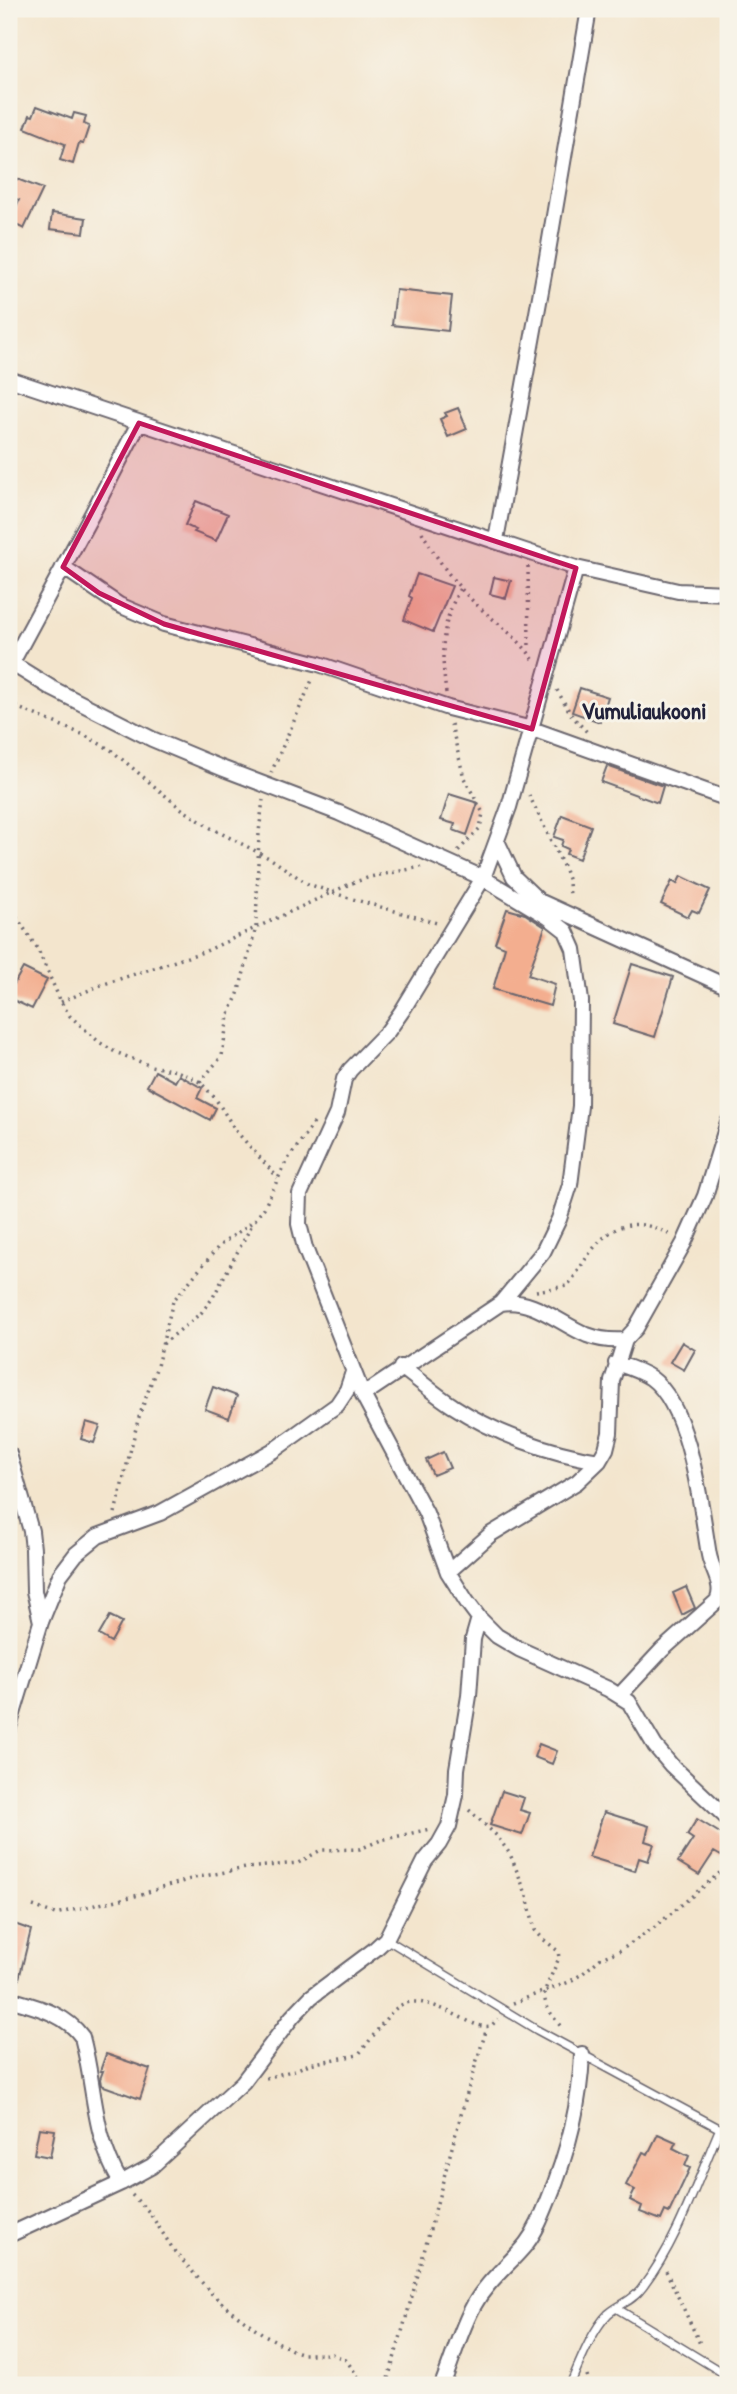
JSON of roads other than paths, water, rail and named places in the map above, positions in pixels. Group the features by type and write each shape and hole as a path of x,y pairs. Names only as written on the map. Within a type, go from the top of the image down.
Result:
{"street":[{"path":"496,540 589,9"},
{"path":"9,379 576,568 678,591 728,592"},
{"path":"139,423 10,666 118,722 200,760 339,813 483,878 548,917 566,931 574,949 581,1001 580,1106 570,1185 559,1219 543,1252 508,1302 401,1367 363,1395"},
{"path":"63,567 119,605 164,624 319,664 448,708 532,729 728,799"},
{"path":"576,568 519,774 483,878 388,1031 344,1079 337,1113 300,1194 299,1224 305,1248 363,1395 426,1513 448,1572 479,1618 497,1636 519,1649 620,1695 635,1710 656,1746 671,1765 728,1819"},
{"path":"497,841 514,877 539,901 569,917 728,987"},
{"path":"448,1572 491,1534 577,1482 599,1461 606,1449 610,1433 612,1381 625,1340 636,1328 684,1243 723,1160 728,1122"},
{"path":"508,1302 541,1310 590,1336 608,1341 625,1340"},
{"path":"617,1363 652,1378 663,1391 679,1421 700,1494 709,1556 720,1585 717,1601 641,1671 620,1695"},
{"path":"401,1367 450,1404 481,1422 557,1452 599,1461"},
{"path":"9,1727 41,1622 60,1575 76,1554 98,1536 160,1513 274,1450 337,1405 347,1390 353,1372"},
{"path":"9,1454 31,1531 33,1591 41,1622"},
{"path":"9,2235 152,2166 243,2082 292,2017 311,1997 386,1939 425,1861 449,1826 456,1795 457,1769 469,1696 473,1639 479,1618"},
{"path":"9,1999 58,2015 74,2025 82,2037 100,2137 108,2161 121,2183"},
{"path":"442,2385 474,2304 502,2267 525,2245 546,2207 572,2132 580,2093 582,2054"}],"lane":[{"path":"386,1939 504,2011 728,2133"},
{"path":"570,2385 600,2325 616,2308 633,2298 661,2259 720,2128"},
{"path":"616,2308 728,2376"}],"district":[{"name":"Vumuliaukooni","path":"644,711"}]}
